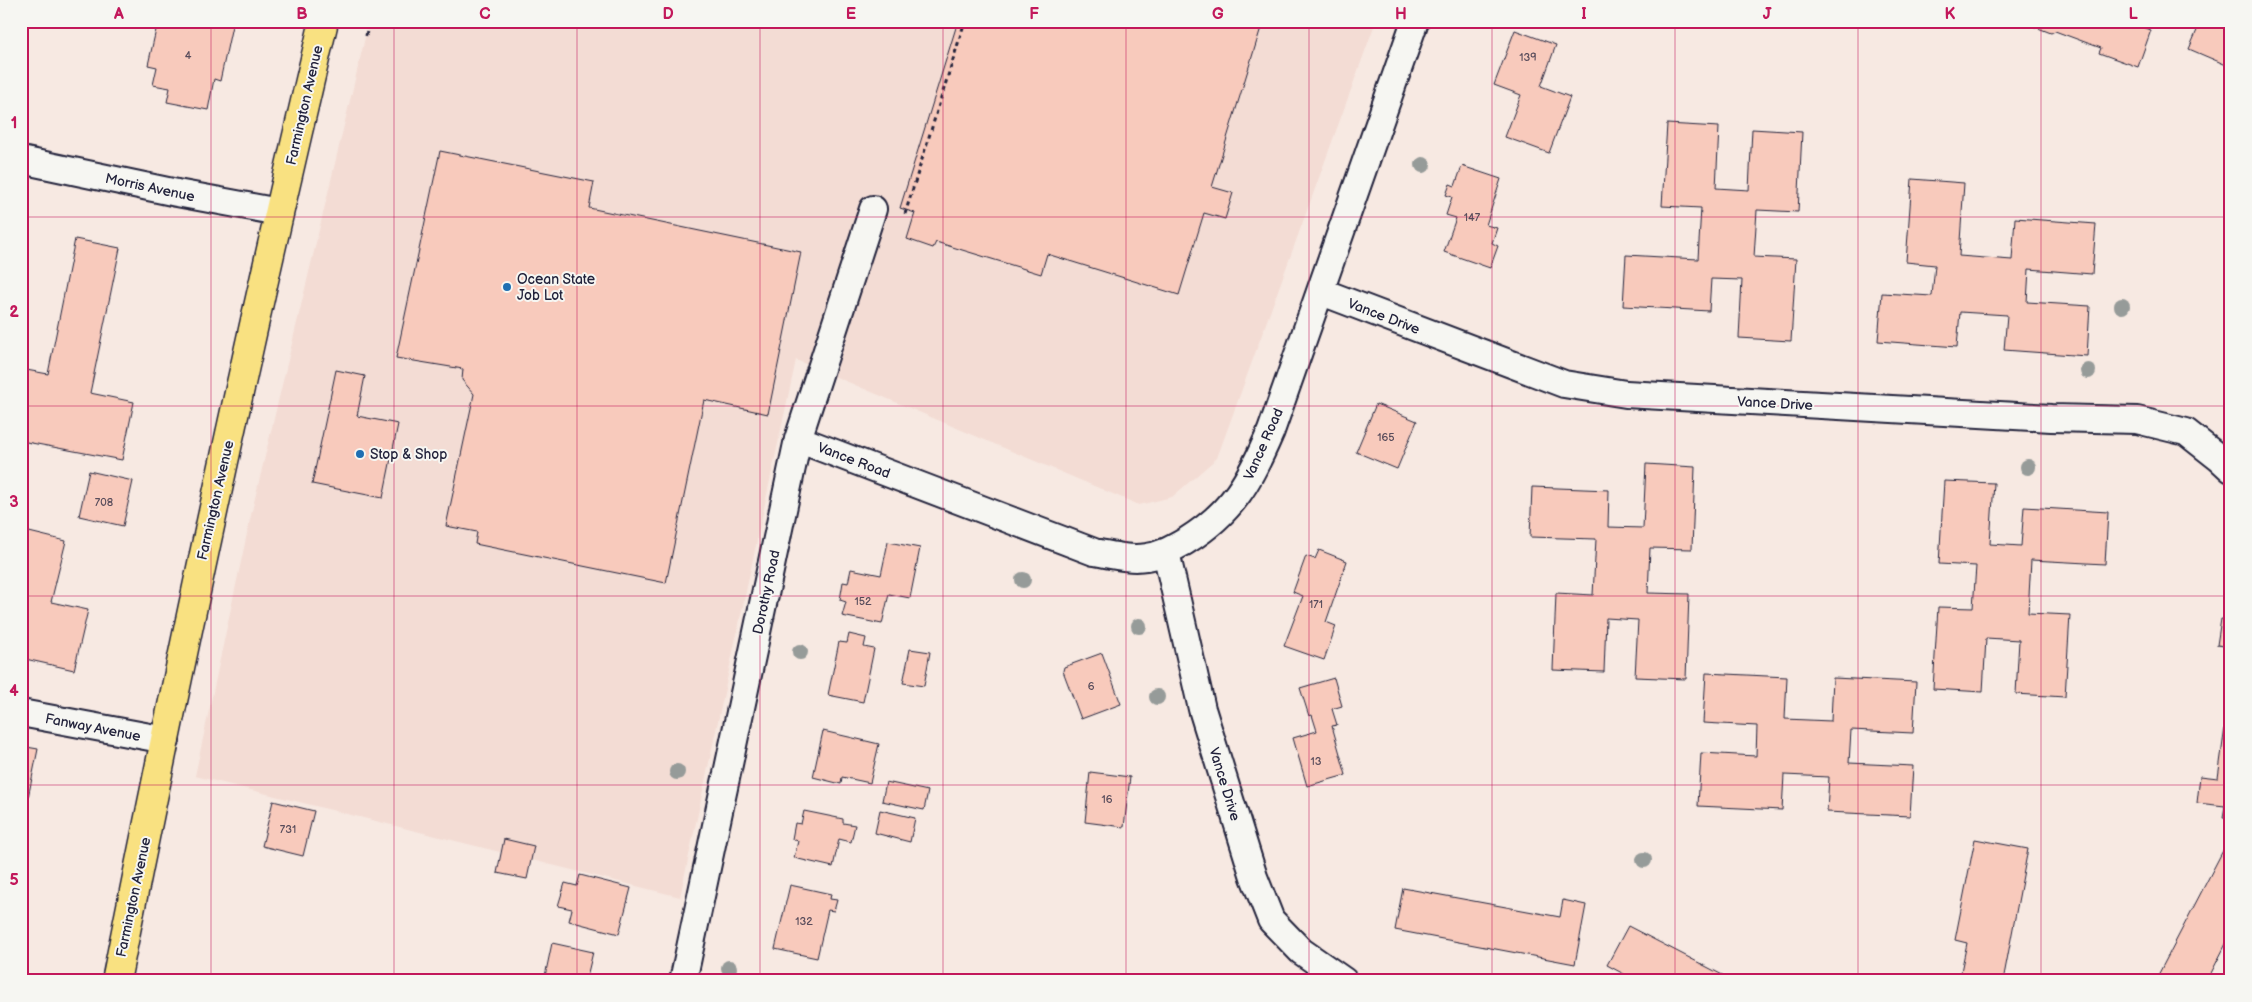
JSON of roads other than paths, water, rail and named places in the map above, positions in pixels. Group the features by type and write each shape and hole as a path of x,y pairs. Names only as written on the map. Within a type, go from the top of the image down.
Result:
{"highway":[{"name":"Farmington Avenue","path":"116,981 203,555 279,212 324,21"}],"street":[{"name":"Vance Road","path":"798,439 1094,552 1128,558 1147,557 1166,552 1201,531 1224,512 1241,492 1272,431 1415,21"},
{"name":"Morris Avenue","path":"21,160 177,193 279,212"},
{"name":"Dorothy Road","path":"683,981 798,439 873,209"},
{"name":"Vance Drive","path":"1322,292 1564,384 1636,395 2051,418 2137,420 2186,432 2231,470"},
{"name":"Vance Drive","path":"1166,552 1202,709 1254,877 1272,920 1301,951 1344,981"},
{"name":"Fanway Avenue","path":"21,712 166,740"}],"place":[{"name":"Ocean State Job Lot","path":"507,287"},
{"name":"Stop & Shop","path":"360,454"}]}
